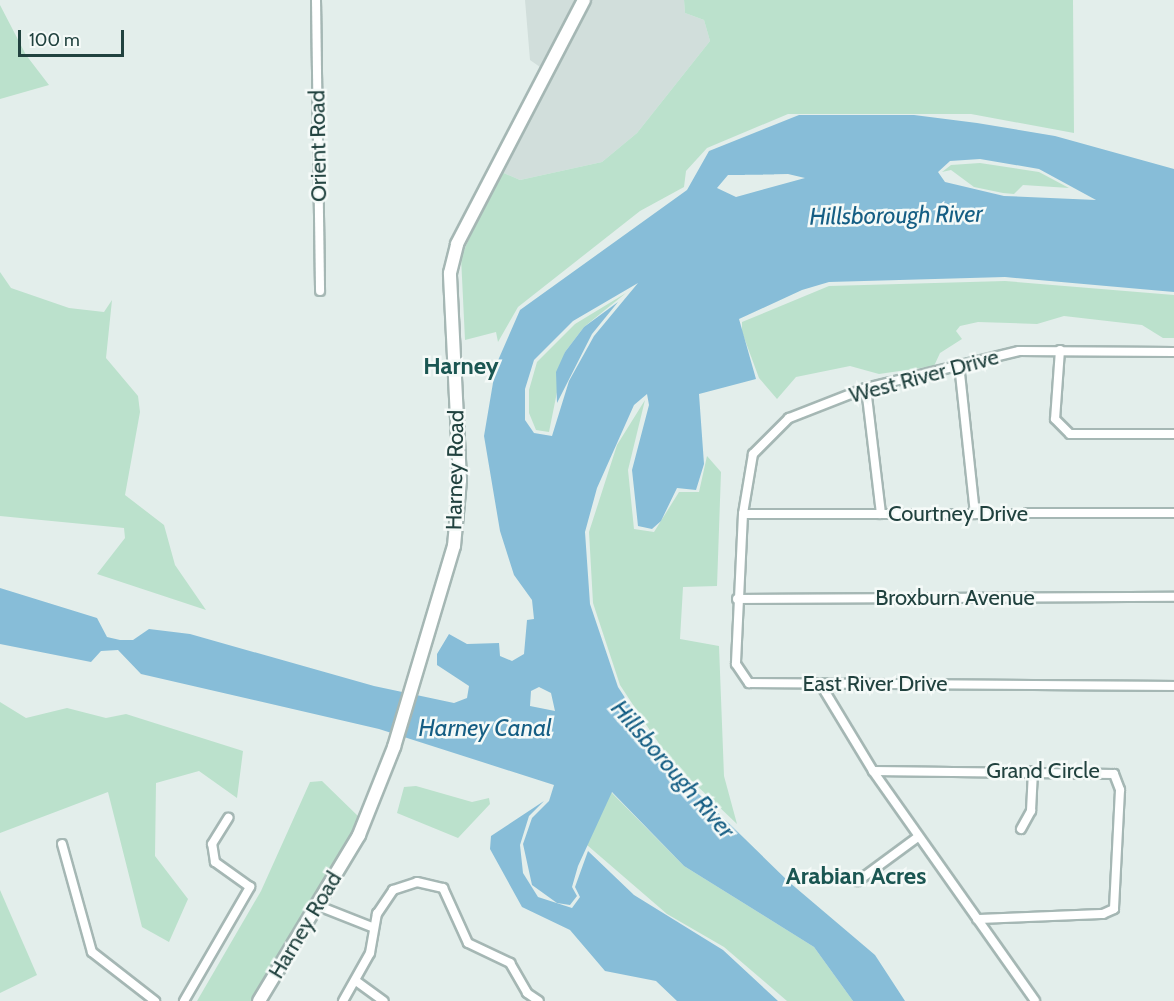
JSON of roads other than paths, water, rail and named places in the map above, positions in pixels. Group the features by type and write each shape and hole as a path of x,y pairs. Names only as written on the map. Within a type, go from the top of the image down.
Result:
{"street":[{"name":"Orient Road","path":"316,0 320,291"},
{"name":"Harney Road","path":"259,1001 359,834 394,747 454,546 460,480 450,273 457,244 584,0"},
{"path":"1060,350 1055,419 1070,434 1174,434"},
{"name":"West River Drive","path":"742,514 753,454 789,418 866,388 1019,351 1174,352"},
{"path":"959,364 975,514"},
{"path":"866,388 881,514"},
{"name":"Courtney Drive","path":"742,514 1174,513"},
{"name":"East River Drive","path":"742,514 736,664 749,683 1174,686"},
{"name":"Broxburn Avenue","path":"737,599 1174,597"},
{"path":"821,685 873,771 1035,1001"},
{"name":"Grand Circle","path":"873,771 1104,771 1118,779 1118,903 1103,914 977,919"},
{"path":"1021,829 1031,811 1033,771"},
{"path":"184,1001 250,887 215,862 212,844 228,818"},
{"path":"858,881 918,837"},
{"path":"62,844 92,952 155,1001"},
{"path":"343,1001 370,953 374,928 393,890 432,882 443,888 453,920 468,943 510,963 526,993 539,1001"},
{"path":"316,905 374,928"},
{"path":"356,981 384,1001"}],"water":[{"path":"799,115 914,115 1055,136 1174,169 1174,292 1005,277 829,282 802,290 739,319 756,379 699,394 704,464 696,490 677,488 661,521 652,529 638,526 632,470 649,405 647,394 634,405 597,488 585,532 590,604 618,687 668,764 789,882 875,955 905,1001 853,1001 814,947 684,866 612,792 578,866 572,887 577,896 570,905 557,903 532,885 523,844 532,818 549,801 554,785 379,729 141,674 118,650 101,651 91,662 0,644 0,588 97,618 107,637 133,640 149,629 190,634 374,686 454,703 467,698 469,686 437,665 437,654 449,634 467,644 499,643 500,656 512,661 524,654 527,620 534,619 532,600 514,575 500,531 484,436 496,365 520,310 687,190 709,151","holes":["980,159 1039,169 1096,200 1004,196 945,182 938,172 950,161","788,174 805,178 736,197 717,188 728,175","638,283 594,336 569,381 552,436 534,433 525,420 525,389 534,360 573,321","539,687 551,693 555,711 530,706 531,691"]},
{"path":"618,302 592,334 557,403 556,372 565,352 584,327"},
{"path":"544,801 529,816 520,845 523,873 538,897 572,908 580,897 575,887 588,851 634,895 723,950 778,1001 677,1001 656,981 605,971 570,930 522,907 490,849 491,836"}],"district":[{"name":"Harney","path":"461,366"},
{"name":"Arabian Acres","path":"856,876"}],"water label":[{"name":"Hillsborough River","path":"896,215"},
{"name":"Harney Canal","path":"485,728"},
{"name":"Hillsborough River","path":"673,769"}]}
